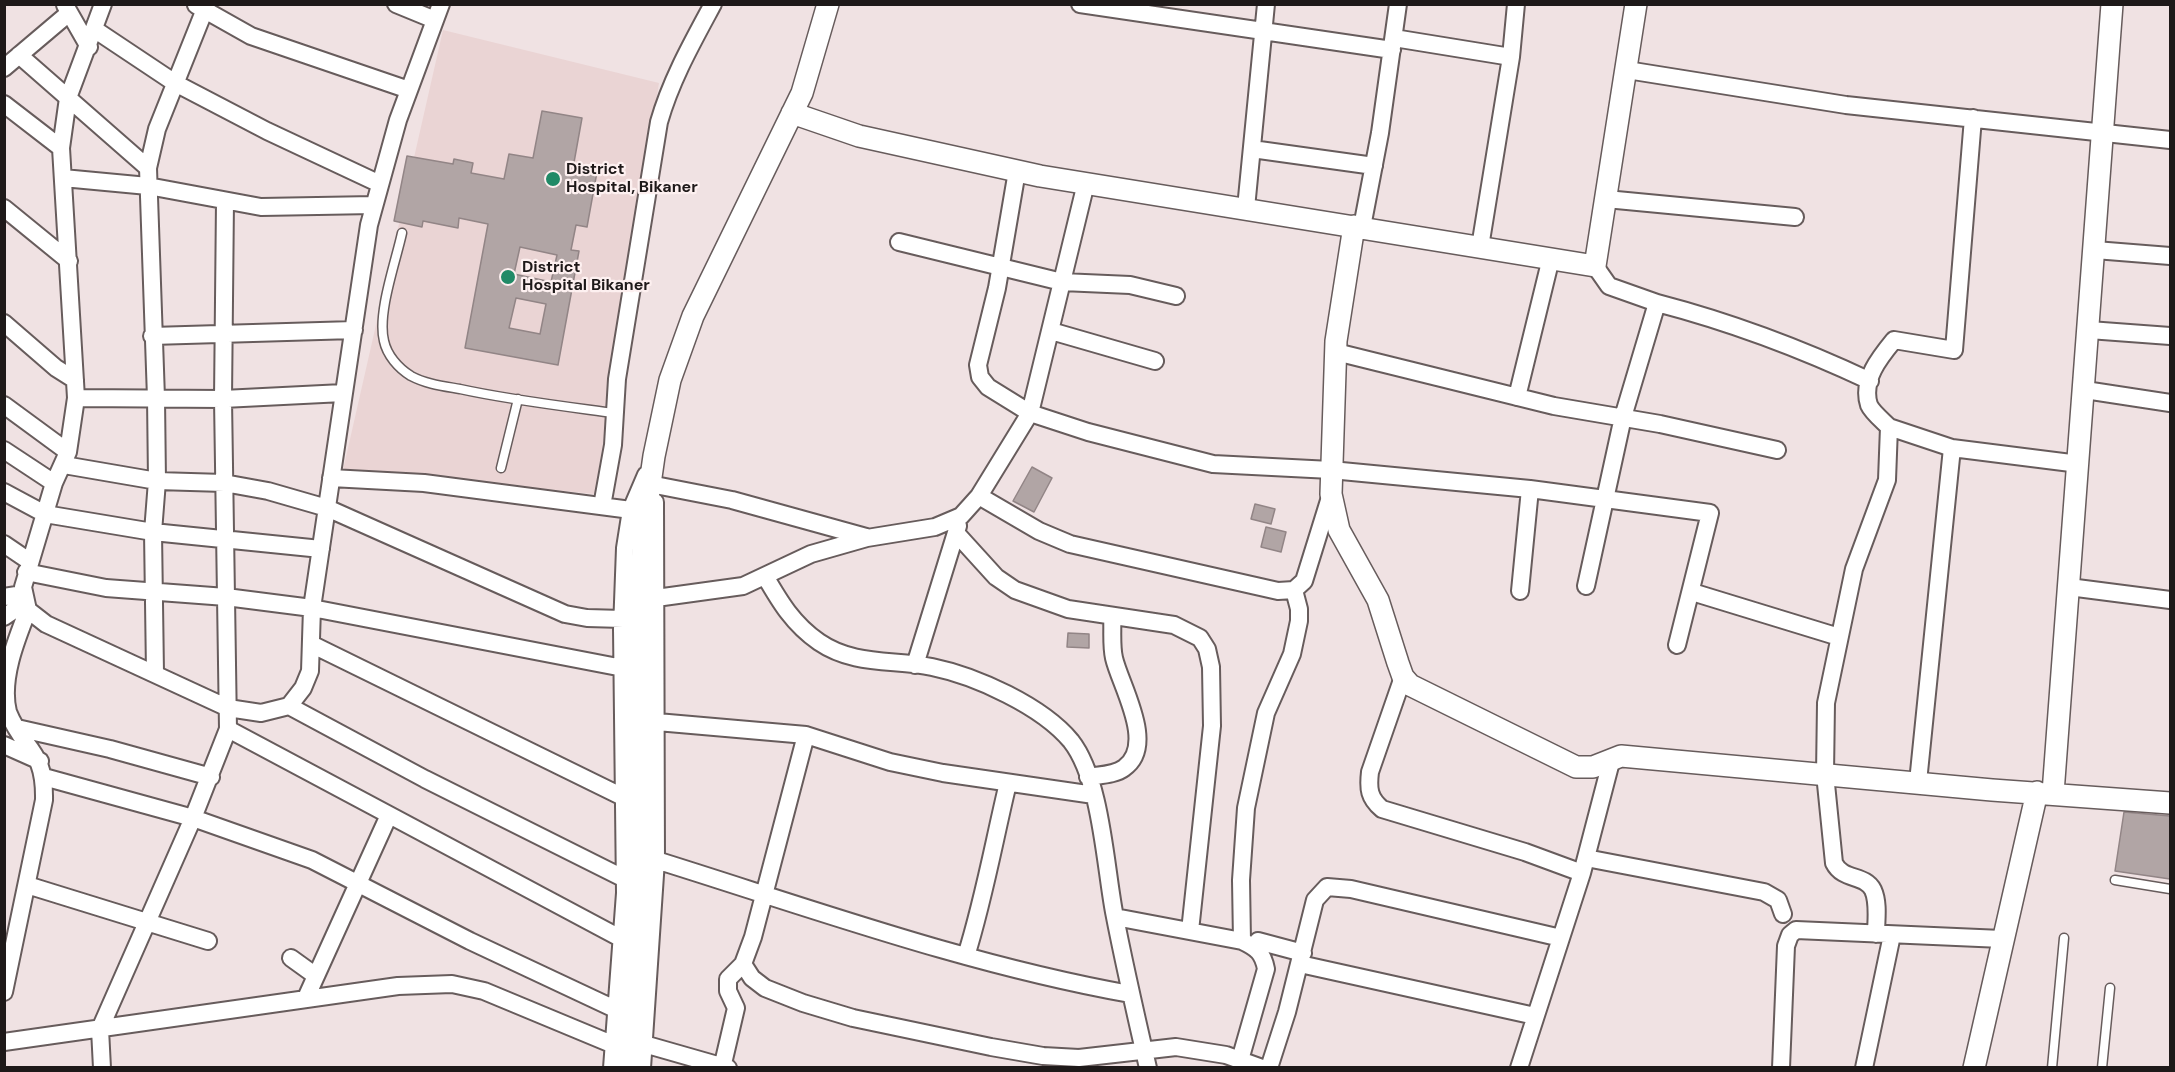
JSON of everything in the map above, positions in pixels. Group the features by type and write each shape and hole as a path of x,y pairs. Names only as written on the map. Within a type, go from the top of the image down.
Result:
{"street":[{"path":"4,992 11,930 27,885 44,800 42,769 8,711 5,699 8,661 26,602 28,566 54,483 66,458 75,398 61,148 68,98 103,4"},
{"path":"4,597 26,602 46,624 228,708 261,713 289,706 303,688 310,671 312,608 343,393 374,205 409,90 438,12 396,4"},
{"path":"602,506 613,445 614,413 659,122 679,68 713,4"},
{"path":"612,1068 625,879 623,668 654,456 670,380 693,316 802,93 828,4"},
{"path":"1080,4 1132,8 1264,30 1511,57"},
{"path":"1246,208 1266,4"},
{"path":"1398,4 1374,166 1358,227 1336,352 1331,494 1339,530 1378,600 1403,677 1418,690 1566,764 1583,768 1621,756 2170,803"},
{"path":"1480,247 1511,57 1516,4"},
{"path":"1636,4 1595,266 1609,286 1657,303 1706,316 1831,363 1870,381"},
{"path":"1974,1068 2002,939 2045,793 2069,587 2105,132 2112,4"},
{"path":"155,673 153,532 157,481 156,398 152,336 148,168 157,129 202,7 251,36 409,90"},
{"path":"4,68 67,9 89,46"},
{"path":"94,29 175,82 267,131 380,184"},
{"path":"19,56 148,168"},
{"path":"1627,70 1846,105 2170,140"},
{"path":"4,105 61,148"},
{"path":"792,113 859,136 1017,171 1595,266"},
{"path":"1973,118 1954,350 1894,340 1874,365 1870,381 1870,406 1889,427 1952,448 2079,464"},
{"path":"1252,149 1374,166"},
{"path":"1017,171 1001,269 978,365 980,377 988,387 1030,413 1088,432 1213,464 1331,470 1530,489 1710,513 1677,645"},
{"path":"63,178 148,186 225,201 272,207 374,205"},
{"path":"657,598 727,591 811,554 867,538 935,527 961,516 979,496 1030,413 1086,183"},
{"path":"1606,199 1795,217"},
{"path":"102,1068 100,1029 211,777 228,729 223,399 225,201"},
{"path":"4,208 69,261"},
{"path":"899,242 1001,269 1062,282 1130,285 1176,296"},
{"path":"2096,250 2170,256"},
{"path":"1517,397 1551,258"},
{"path":"1586,586 1623,417 1657,303"},
{"path":"4,323 56,368 75,380"},
{"path":"152,336 354,330"},
{"path":"2089,330 2170,336"},
{"path":"1051,331 1155,361"},
{"path":"1336,352 1554,406 1623,417 1777,450"},
{"path":"2085,390 2170,403"},
{"path":"75,398 223,399 343,393"},
{"path":"4,405 66,458 157,481 224,483 268,491 327,508 565,614 587,618 630,616"},
{"path":"1864,1068 1872,1039 1884,934 1871,887 1860,880 1842,874 1834,863 1825,774 1826,703 1854,569 1887,480 1889,427"},
{"path":"1918,783 1952,448"},
{"path":"4,450 54,483"},
{"path":"642,1068 656,860 657,598 654,456"},
{"path":"628,1068 641,849 625,548 631,510 654,456"},
{"path":"331,478 424,483 631,510"},
{"path":"655,485 732,500 867,538"},
{"path":"1520,591 1530,489"},
{"path":"4,492 45,514 153,532 321,549"},
{"path":"979,496 1039,531 1070,544 1263,588 1294,590 1304,581 1331,494"},
{"path":"915,665 961,516"},
{"path":"956,533 996,577 1015,590 1068,609 1174,625 1200,638 1207,649 1211,677 1212,726 1190,931"},
{"path":"4,544 28,566 106,588 226,597 312,608 623,668"},
{"path":"765,576 784,609 797,625 820,643 852,658 934,667 976,681 1001,692 1046,718 1071,742 1094,795 1130,994 1148,1068"},
{"path":"2069,587 2170,600"},
{"path":"1240,1060 1266,969 1264,957 1250,941 1241,880 1246,808 1266,713 1292,654 1299,621 1294,590"},
{"path":"1692,592 1839,636"},
{"path":"4,617 26,602"},
{"path":"1088,777 1123,769 1130,762 1135,749 1137,731 1133,711 1114,657 1112,616"},
{"path":"311,644 625,798"},
{"path":"1403,677 1370,772 1368,787 1372,800 1382,809 1525,852 1584,866 1764,892 1778,900 1783,914"},
{"path":"289,706 425,779 625,879"},
{"path":"657,722 806,735 890,762 1008,783 1094,795"},
{"path":"17,728 110,749 211,777"},
{"path":"228,729 622,939"},
{"path":"644,1044 724,1067 736,1008 728,991 728,979 743,964 764,895 806,735"},
{"path":"4,746 42,769 312,860 470,941 617,1010"},
{"path":"1521,1067 1535,1016 1584,866 1612,758"},
{"path":"966,956 983,904 990,856 1008,783"},
{"path":"306,998 389,815"},
{"path":"656,860 900,938 1087,987 1130,994"},
{"path":"27,885 208,941"},
{"path":"1269,1068 1301,958 1315,900 1327,887 1335,886 1561,938"},
{"path":"1115,917 1250,941 1301,958 1535,1016"},
{"path":"1781,1068 1786,946 1790,935 1796,930 2002,939"},
{"path":"291,958 316,975"},
{"path":"743,964 752,978 765,988 803,1003 853,1018 979,1045 1043,1056 1079,1058 1126,1055 1144,1049 1176,1047 1226,1055 1262,1068"},
{"path":"4,1042 398,986 452,984 484,991 614,1045"}],"lane":[{"path":"402,233 384,316 383,339 389,355 411,376 426,382 518,399 614,413"},
{"path":"501,468 518,399"},
{"path":"2115,880 2170,889"},
{"path":"2052,1068 2064,938"},
{"path":"2102,1068 2110,988"}],"shaded area":[{"name":"District Hospital Bikaner","path":"443,30 659,83 595,494 343,470"}],"building":[{"path":"542,111 582,118 573,168 597,172 587,227 576,225 571,250 579,251 558,365 465,348 488,224 459,218 458,228 423,221 422,227 394,221 407,156 453,164 454,159 473,163 471,173 504,179 509,154 533,158","holes":["520,247 557,255 551,282 514,274","516,298 546,304 540,334 509,328"]},
{"path":"1032,467 1052,478 1034,512 1013,501"},
{"path":"1255,504 1275,509 1271,524 1251,519"},
{"path":"1266,527 1286,532 1281,552 1261,547"},
{"path":"1068,633 1089,634 1089,648 1067,647"},
{"path":"2124,812 2170,816 2170,879 2115,871"}],"place":[{"name":"District Hospital, Bikaner","path":"553,179"},
{"name":"District Hospital Bikaner","path":"508,277"}]}
